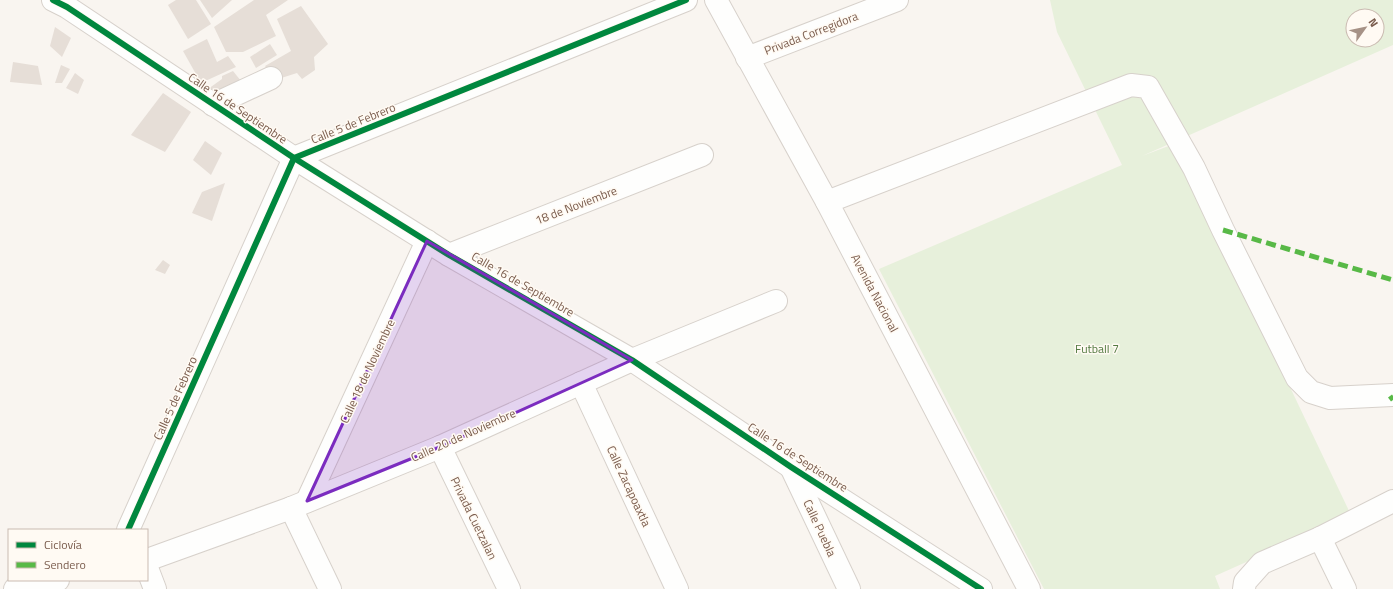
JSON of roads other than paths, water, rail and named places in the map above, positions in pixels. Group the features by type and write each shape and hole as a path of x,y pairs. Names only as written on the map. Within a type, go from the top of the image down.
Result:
{"street":[{"name":"Calle 5 de Febrero","path":"128,529 294,158 686,0"},
{"name":"Avenida Nacional","path":"716,0 827,202 1029,589"},
{"name":"Privada Corregidora","path":"747,58 897,0"},
{"name":"Calle 16 de Septiembre","path":"67,2 213,104 294,158 427,241 632,360 791,467 981,589"},
{"path":"213,104 271,78"},
{"path":"827,202 1131,85 1148,87 1194,168 1226,236 1297,378 1311,392 1330,398 1393,395"},
{"name":"18 de Noviembre","path":"449,254 702,155"},
{"name":"Calle 18 de Noviembre","path":"299,504 427,241"},
{"name":"Calle 20 de Noviembre","path":"148,560 299,504 440,447 632,360 776,302"},
{"name":"Calle Zacapoaxtla","path":"581,383 677,589"},
{"name":"Privada Cuetzalan","path":"440,447 508,589"},
{"name":"Calle Puebla","path":"791,467 848,589"},
{"path":"1245,586 1262,563 1320,538 1393,501"},
{"path":"299,504 330,589"},
{"path":"1320,538 1345,589"},
{"path":"148,570 156,589"},
{"path":"15,589 53,581"}],"park label":[{"name":"Futball 7","path":"1097,348"}]}
